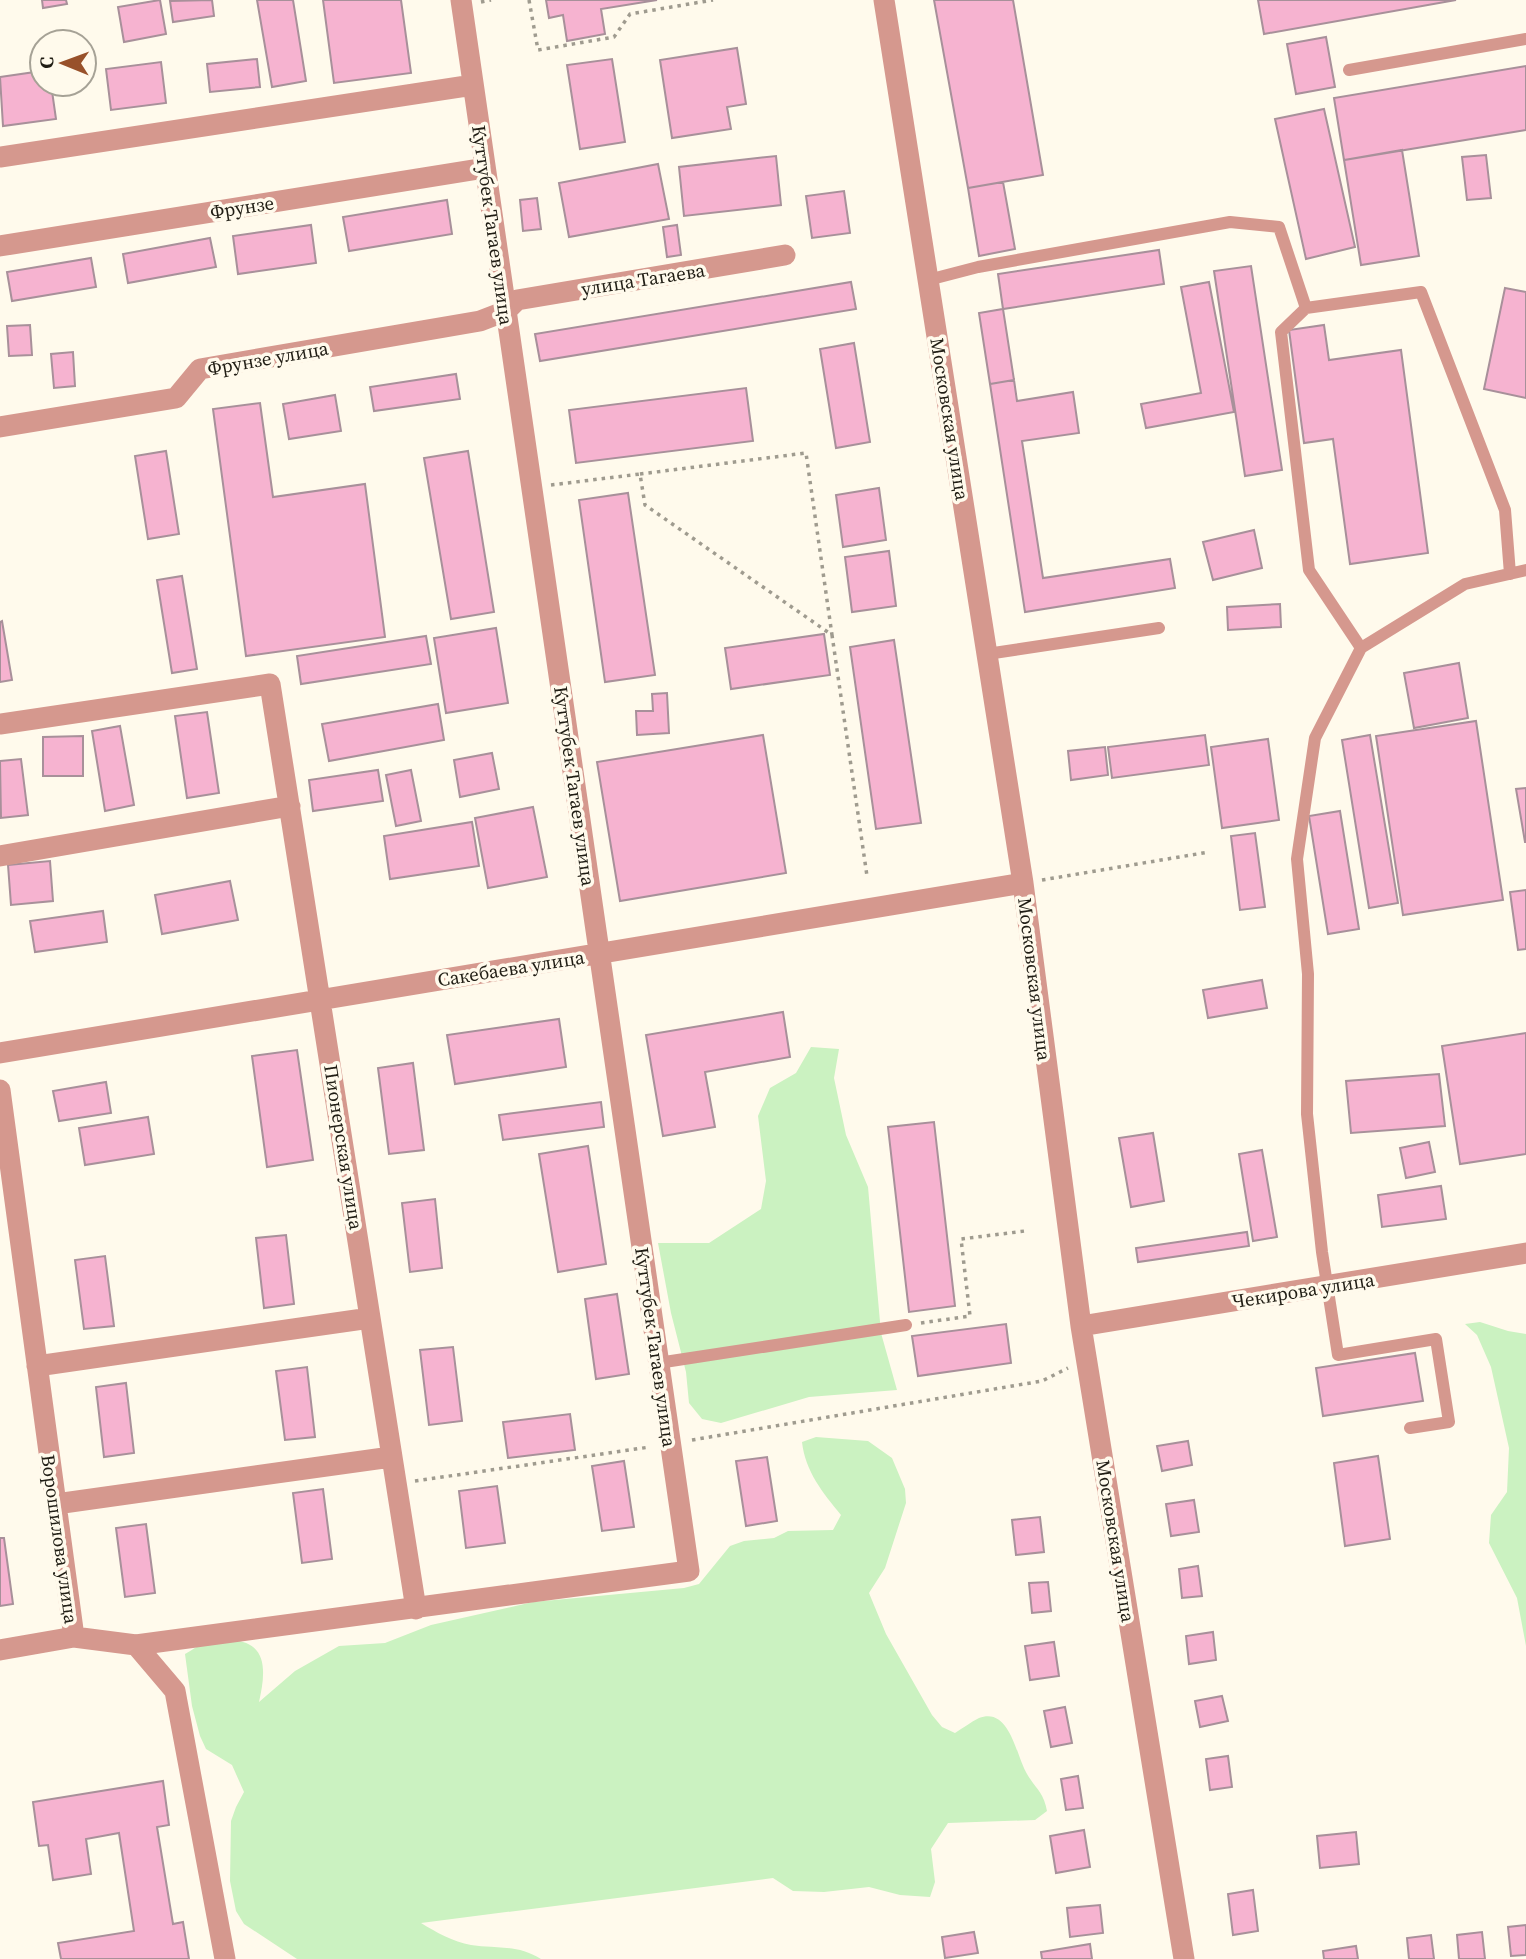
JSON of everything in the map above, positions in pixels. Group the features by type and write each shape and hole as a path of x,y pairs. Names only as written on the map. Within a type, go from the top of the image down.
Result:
{"street":[{"name":"Куттубек Тагаев улица","path":"461,0 689,1571"},
{"name":"Московская улица","path":"884,0 1023,883 1086,1359 1184,1959"},
{"path":"0,157 473,85"},
{"name":"Фрунзе","path":"0,246 485,168"},
{"name":"улица Тагаева","path":"506,311 517,300 785,255"},
{"name":"Фрунзе улица","path":"0,428 176,398 200,369 480,321 506,311"},
{"name":"Пионерская улица","path":"0,724 270,684 416,1609"},
{"path":"0,856 290,806"},
{"name":"Сакебаева улица","path":"0,1053 1023,883"},
{"name":"Ворошилова улица","path":"0,1090 74,1637 136,1645 689,1571"},
{"name":"Чекирова улица","path":"1081,1326 1526,1253"},
{"path":"37,1366 370,1318"},
{"path":"56,1504 391,1457"},
{"path":"0,1650 74,1637"},
{"path":"136,1645 175,1691 225,1959"}],"lane":[{"path":"1349,70 1526,39"},
{"path":"928,280 978,267 1230,222 1279,227 1306,308"},
{"path":"1361,648 1309,570 1281,331 1306,308 1421,292 1505,510 1510,574"},
{"path":"1410,1428 1448,1422 1436,1339 1338,1355 1327,1286 1307,1114 1308,974 1297,859 1315,738 1361,648 1465,584 1526,570"},
{"path":"986,654 1159,628"},
{"path":"658,1363 906,1325"}],"path":[{"path":"529,0 538,50 614,37 631,14 713,0"},
{"path":"531,488 806,453 867,876"},
{"path":"640,474 645,505 832,635"},
{"path":"1023,883 1209,852"},
{"path":"906,1325 970,1316 961,1239 1025,1231"},
{"path":"396,1484 670,1444 1042,1381 1086,1359"}],"green space":[{"path":"811,1047 839,1049 834,1078 846,1135 868,1187 881,1333 897,1390 809,1397 721,1423 702,1419 689,1403 686,1372 671,1313 658,1243 709,1243 761,1209 766,1181 758,1116 770,1088 796,1073"},
{"path":"1480,1322 1526,1334 1526,1646 1517,1598 1489,1543 1491,1515 1507,1492 1509,1448 1491,1367 1477,1335 1465,1324"},
{"path":"816,1437 868,1441 892,1458 905,1489 906,1503 885,1568 869,1593 886,1634 932,1715 942,1727 955,1733 979,1718 990,1716 1005,1726 1027,1774 1042,1795 1047,1811 1035,1820 948,1823 931,1849 935,1882 930,1897 900,1895 869,1887 824,1892 793,1891 773,1878 421,1923 464,1944 515,1949 541,1959 297,1959 244,1924 236,1911 230,1881 231,1821 244,1792 232,1765 206,1749 200,1736 192,1706 185,1654 211,1639 244,1642 253,1647 259,1653 263,1671 259,1702 295,1671 339,1646 385,1643 431,1625 533,1602 684,1588 699,1584 730,1546 744,1541 774,1538 788,1531 833,1530 841,1515 816,1481 804,1453 802,1442"}],"building":[{"path":"42,0 66,0 67,4 43,8"},
{"path":"160,0 166,34 124,42 118,7"},
{"path":"212,0 214,16 173,22 170,1"},
{"path":"257,0 293,0 306,81 272,87"},
{"path":"323,0 401,0 411,73 334,83"},
{"path":"546,0 657,0 601,9 605,34 567,41 563,15 549,18"},
{"path":"934,0 1013,0 1043,175 968,188"},
{"path":"1258,0 1456,0 1264,34"},
{"path":"1326,37 1335,87 1296,94 1287,44"},
{"path":"737,48 746,104 727,107 731,129 672,138 660,60"},
{"path":"257,59 260,87 210,92 207,64"},
{"path":"612,59 625,142 580,149 567,65"},
{"path":"161,62 166,103 111,110 106,69"},
{"path":"1526,66 1526,130 1344,160 1334,98"},
{"path":"28,73 28,98 53,98 56,119 3,126 0,77"},
{"path":"1324,109 1355,247 1306,259 1275,119"},
{"path":"1402,150 1419,256 1361,265 1344,160"},
{"path":"1486,155 1491,198 1467,200 1462,157"},
{"path":"776,156 781,205 684,216 679,167"},
{"path":"658,164 669,219 569,237 559,183"},
{"path":"1003,182 1015,249 979,256 968,188"},
{"path":"844,191 850,233 812,238 806,196"},
{"path":"537,198 541,229 523,231 520,200"},
{"path":"447,200 452,234 349,251 343,217"},
{"path":"311,225 316,263 238,274 233,236"},
{"path":"677,225 681,255 667,257 663,227"},
{"path":"210,238 216,267 128,283 123,254"},
{"path":"1159,250 1164,284 1003,309 998,274"},
{"path":"91,258 96,287 12,301 7,272"},
{"path":"1251,266 1282,470 1245,476 1214,271"},
{"path":"851,282 856,309 540,361 535,334"},
{"path":"1209,282 1234,412 1146,428 1141,404 1201,393 1181,287"},
{"path":"1505,288 1526,292 1526,398 1484,389"},
{"path":"1003,309 1014,380 990,384 979,313"},
{"path":"30,325 32,355 9,356 7,326"},
{"path":"1324,325 1329,360 1401,350 1428,553 1350,564 1333,439 1304,443 1289,330"},
{"path":"854,343 870,442 836,448 820,349"},
{"path":"73,352 75,386 54,388 51,354"},
{"path":"456,374 460,399 374,411 370,387"},
{"path":"1014,380 1017,401 1073,392 1079,433 1022,441 1043,578 1170,559 1175,588 1025,612 990,384"},
{"path":"746,388 753,441 576,463 569,410"},
{"path":"335,395 341,431 289,439 283,404"},
{"path":"260,403 273,497 365,484 385,637 246,656 213,409"},
{"path":"166,451 179,534 148,539 135,456"},
{"path":"468,451 494,612 451,619 424,458"},
{"path":"879,488 886,540 843,547 836,495"},
{"path":"628,493 655,675 605,682 579,500"},
{"path":"1254,530 1262,568 1213,580 1203,542"},
{"path":"889,551 896,606 852,612 845,557"},
{"path":"182,576 197,669 172,673 157,580"},
{"path":"1280,604 1281,627 1228,630 1227,607"},
{"path":"2,621 12,680 0,682 0,622"},
{"path":"496,628 508,703 446,713 434,638"},
{"path":"824,634 830,675 731,689 725,648"},
{"path":"426,636 431,664 301,684 297,656"},
{"path":"894,640 921,823 876,829 850,647"},
{"path":"1459,663 1468,718 1414,728 1404,673"},
{"path":"667,693 669,733 637,735 636,711 653,711 652,694"},
{"path":"438,704 444,740 329,761 322,724"},
{"path":"207,712 219,793 187,798 175,716"},
{"path":"1476,721 1503,900 1403,915 1376,736"},
{"path":"120,726 134,805 105,811 92,731"},
{"path":"763,735 786,873 620,901 597,762"},
{"path":"1205,735 1209,765 1112,778 1108,747"},
{"path":"1370,735 1398,903 1369,908 1342,740"},
{"path":"83,736 83,776 43,776 43,737"},
{"path":"1268,739 1279,820 1222,828 1211,747"},
{"path":"1105,747 1108,775 1071,780 1068,751"},
{"path":"492,753 499,789 460,797 454,760"},
{"path":"21,759 28,815 1,818 0,761"},
{"path":"378,770 383,801 313,811 309,780"},
{"path":"411,770 421,821 396,826 386,775"},
{"path":"1526,788 1526,842 1525,842 1516,789"},
{"path":"533,807 547,877 488,888 475,818"},
{"path":"1340,811 1359,929 1328,934 1309,816"},
{"path":"472,822 479,866 390,879 384,836"},
{"path":"1255,833 1265,907 1240,910 1231,836"},
{"path":"50,861 53,901 11,905 8,865"},
{"path":"230,881 238,920 162,934 155,895"},
{"path":"1526,890 1526,949 1518,950 1510,892"},
{"path":"103,911 107,942 35,952 30,921"},
{"path":"1262,980 1267,1008 1208,1018 1203,990"},
{"path":"783,1012 790,1057 705,1072 715,1127 663,1136 646,1035"},
{"path":"559,1019 566,1067 455,1084 447,1035"},
{"path":"1526,1033 1526,1154 1460,1164 1442,1046"},
{"path":"297,1050 313,1160 267,1167 252,1056"},
{"path":"413,1063 424,1150 389,1154 378,1068"},
{"path":"1439,1074 1445,1126 1351,1133 1346,1081"},
{"path":"106,1082 111,1113 59,1121 53,1091"},
{"path":"601,1102 604,1127 503,1140 499,1115"},
{"path":"148,1117 154,1154 85,1165 79,1128"},
{"path":"934,1122 955,1306 909,1312 888,1127"},
{"path":"1153,1133 1164,1201 1131,1207 1119,1138"},
{"path":"1429,1142 1435,1172 1406,1178 1400,1148"},
{"path":"588,1146 606,1264 558,1272 539,1154"},
{"path":"1262,1150 1277,1237 1253,1241 1239,1154"},
{"path":"1441,1186 1446,1219 1382,1227 1378,1195"},
{"path":"435,1199 442,1268 410,1272 402,1203"},
{"path":"1247,1232 1249,1246 1138,1262 1136,1248"},
{"path":"286,1235 294,1304 264,1308 256,1238"},
{"path":"105,1256 114,1326 84,1329 75,1260"},
{"path":"617,1294 629,1374 596,1379 585,1299"},
{"path":"1006,1324 1011,1363 918,1376 912,1336"},
{"path":"453,1347 462,1421 429,1425 420,1350"},
{"path":"1415,1353 1423,1401 1323,1416 1316,1368"},
{"path":"307,1367 315,1437 285,1440 276,1371"},
{"path":"126,1383 134,1453 104,1457 96,1387"},
{"path":"570,1414 575,1450 508,1458 503,1422"},
{"path":"1188,1441 1192,1465 1162,1471 1157,1446"},
{"path":"1378,1456 1390,1539 1345,1546 1334,1463"},
{"path":"767,1457 777,1521 746,1526 736,1461"},
{"path":"624,1461 634,1527 602,1531 592,1466"},
{"path":"497,1486 505,1543 466,1548 459,1491"},
{"path":"323,1489 332,1559 302,1563 293,1493"},
{"path":"1194,1500 1199,1532 1171,1536 1166,1504"},
{"path":"1040,1517 1044,1552 1016,1555 1012,1520"},
{"path":"146,1524 155,1593 125,1597 116,1528"},
{"path":"0,1538 4,1538 13,1604 0,1606"},
{"path":"1198,1566 1202,1596 1182,1598 1179,1569"},
{"path":"1048,1582 1051,1611 1032,1613 1029,1583"},
{"path":"1213,1632 1216,1660 1189,1664 1186,1636"},
{"path":"1054,1642 1059,1676 1030,1680 1025,1646"},
{"path":"1222,1696 1228,1721 1200,1727 1195,1701"},
{"path":"1065,1707 1072,1743 1051,1747 1044,1711"},
{"path":"1228,1756 1232,1787 1210,1790 1206,1759"},
{"path":"1078,1776 1083,1808 1066,1810 1061,1779"},
{"path":"163,1781 169,1825 157,1827 173,1924 183,1922 189,1959 61,1959 58,1943 134,1931 119,1833 86,1839 91,1874 53,1880 48,1845 39,1846 33,1802"},
{"path":"1084,1830 1090,1867 1056,1873 1050,1836"},
{"path":"1356,1832 1359,1864 1320,1868 1317,1836"},
{"path":"1253,1890 1258,1931 1233,1935 1228,1894"},
{"path":"1100,1905 1103,1933 1070,1937 1067,1908"},
{"path":"1526,1925 1526,1955 1511,1956 1508,1927"},
{"path":"974,1932 978,1953 945,1958 942,1937"},
{"path":"1482,1932 1485,1959 1459,1959 1457,1935"},
{"path":"1431,1935 1434,1959 1409,1959 1407,1938"},
{"path":"1090,1944 1092,1959 1042,1959 1041,1952"},
{"path":"1356,1946 1358,1959 1324,1959 1323,1951"}]}
